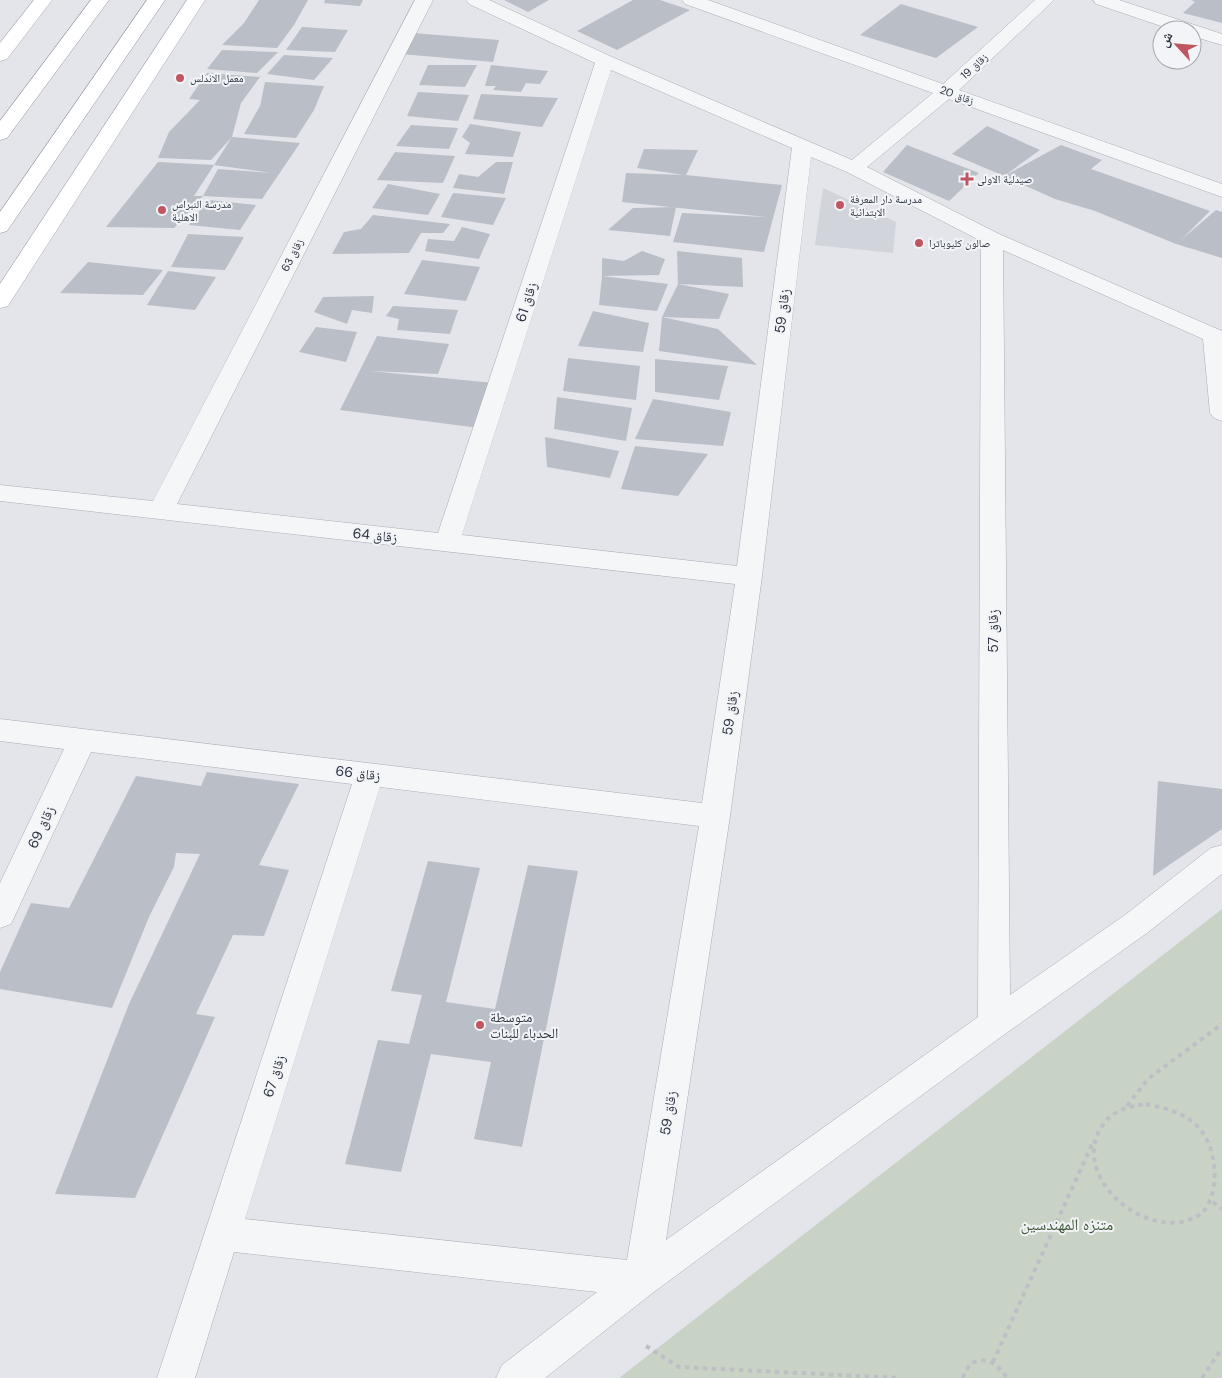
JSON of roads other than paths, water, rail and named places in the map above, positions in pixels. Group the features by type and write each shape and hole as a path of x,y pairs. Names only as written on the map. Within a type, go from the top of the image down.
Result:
{"main road":[{"path":"0,55 43,0"},
{"path":"0,134 100,0"},
{"path":"0,227 156,0"},
{"path":"0,301 196,0"}],"street":[{"name":"زقاق 63","path":"161,511 424,0"},
{"path":"476,0 605,61 854,168 992,238 1218,337 1222,413"},
{"name":"زقاق 20","path":"692,0 1222,192"},
{"name":"زقاق 19","path":"854,168 947,91 1045,0"},
{"path":"1102,0 1161,20"},
{"path":"1202,34 1222,40"},
{"name":"زقاق 61","path":"448,543 605,61"},
{"name":"زقاق 59","path":"642,1279 715,816 749,576 802,145"},
{"name":"زقاق 57","path":"992,238 994,1024"},
{"name":"زقاق 64","path":"0,493 749,576"},
{"name":"زقاق 66","path":"0,730 715,816"},
{"name":"زقاق 69","path":"0,915 82,740"},
{"name":"زقاق 67","path":"176,1378 224,1234 370,774"},
{"path":"515,1378 642,1279 994,1024 1136,924 1222,858"},
{"path":"224,1234 642,1279"}],"place":[{"name":"معمل الاندلس","path":"180,78"},
{"name":"صيدلية الاولى","path":"967,179"},
{"name":"مدرسة دار المعرفة الابتدائية","path":"840,205"},
{"name":"مدرسة النبراس الاهلية","path":"162,210"},
{"name":"صالون كليوباترا","path":"919,243"},
{"name":"متوسطة الحدباء للبنات","path":"480,1025"}],"park label":[{"name":"متنزه المهندسين","path":"1067,1224"}]}
